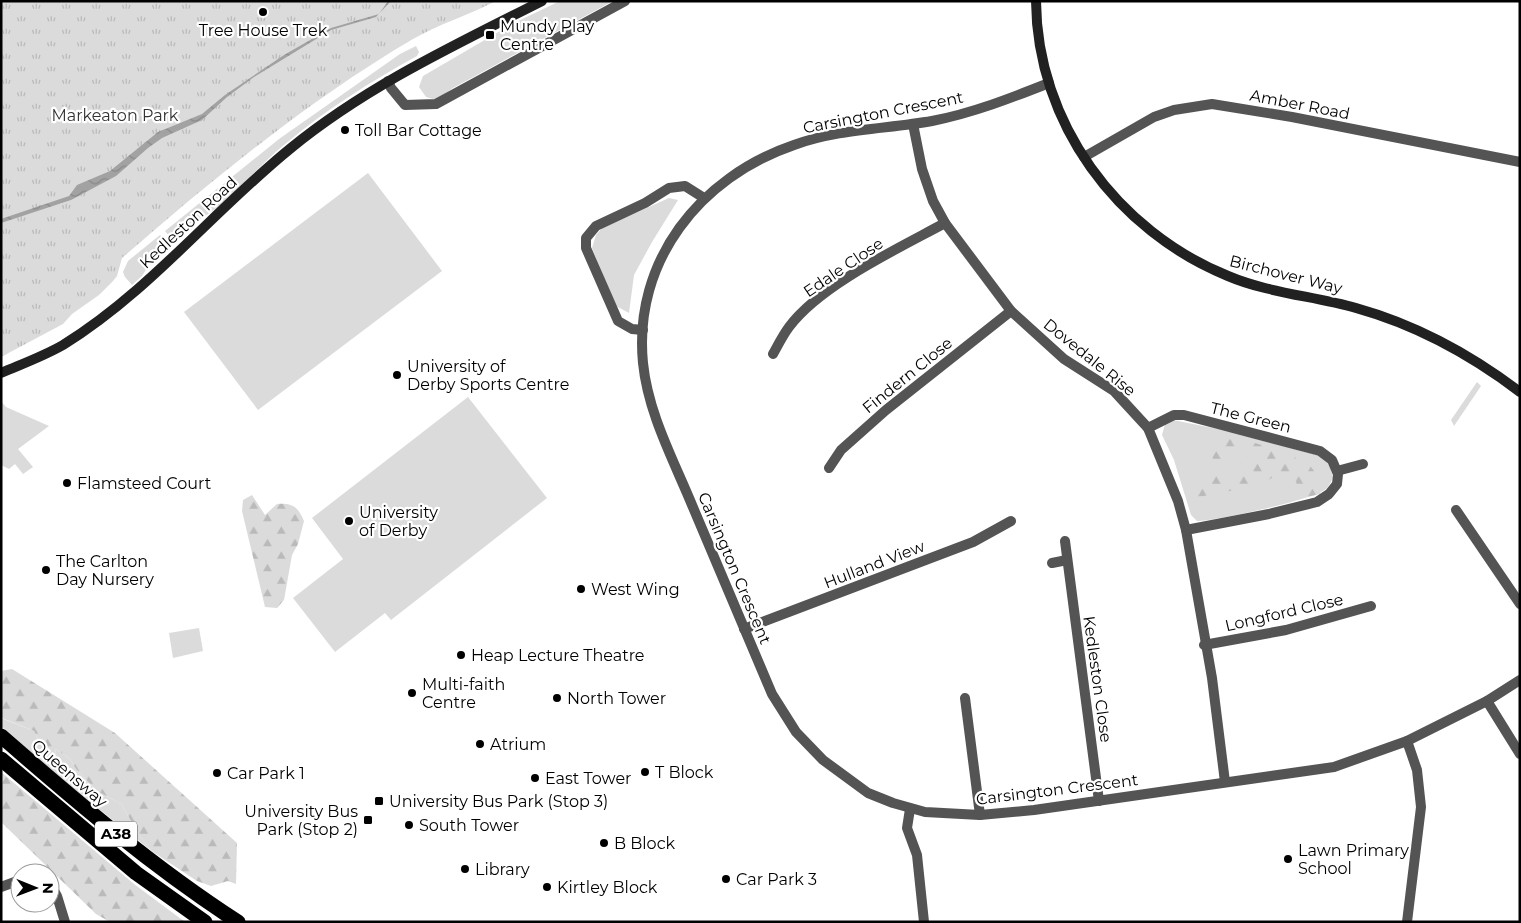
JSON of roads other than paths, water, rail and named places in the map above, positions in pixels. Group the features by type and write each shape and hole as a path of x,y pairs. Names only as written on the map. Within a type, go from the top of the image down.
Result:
{"highway":[{"name":"Queensway","path":"1,736 144,857 190,891 238,922"},
{"name":"A38","path":"1,760 136,873 205,922"}],"street":[{"name":"Kedleston Road","path":"1,373 48,353 96,322 131,296 292,147 339,111 388,81 542,1"},
{"path":"388,81 405,105 436,104 625,1"},
{"name":"Birchover Way","path":"1036,1 1040,45 1049,83 1060,113 1084,157 1108,190 1132,216 1183,255 1229,277 1356,307 1406,325 1451,346 1492,371 1520,392"},
{"name":"Carsington Crescent","path":"1049,83 974,110 913,124 831,134 794,145 744,168 704,198 682,223 662,259 649,290 643,330 646,379 658,426 772,694 796,732 823,760 860,788 880,798 910,809 938,814 980,815 1034,810 1334,767 1407,740 1487,701 1520,680"},
{"name":"Amber Road","path":"1084,157 1154,117 1174,110 1212,104 1292,117 1520,162"},
{"name":"Dovedale Rise","path":"913,124 925,180 933,201 946,223 1011,311 1064,359 1114,391 1148,428 1178,500 1186,530 1204,644 1212,678 1225,782"},
{"path":"643,330 632,329 618,322 586,248 586,238 596,226 669,188 685,186 704,198"},
{"name":"Edale Close","path":"773,354 789,327 812,303 867,265 946,223"},
{"name":"Findern Close","path":"829,468 841,450 886,410 1011,311"},
{"name":"The Green","path":"1148,428 1174,415 1184,415 1320,451 1332,460 1337,471"},
{"path":"1186,530 1269,514 1317,502 1329,494 1337,484 1337,471 1363,464"},
{"path":"1456,510 1520,604"},
{"name":"Hulland View","path":"744,629 973,542 1011,521"},
{"name":"Kedleston Close","path":"1065,541 1099,801"},
{"path":"1052,563 1067,560"},
{"name":"Longford Close","path":"1204,644 1286,630 1371,606"},
{"path":"965,698 980,815"},
{"path":"1487,701 1520,754"},
{"path":"1407,740 1417,770 1421,807 1407,922"},
{"path":"910,809 907,828 917,855 924,922"},
{"path":"60,906 65,922"}],"water":[{"path":"388,1 391,1 380,13"},
{"path":"379,14 376,17 331,30 254,77 227,97 202,120 162,138 116,176 71,200 1,223 1,219 69,196 77,185 110,171 158,132 202,114 225,95 284,55 331,28"}],"place":[{"name":"Tree House Trek","path":"263,12"},
{"name":"Mundy Play Centre","path":"490,35"},
{"name":"Toll Bar Cottage","path":"345,130"},
{"name":"University of Derby Sports Centre","path":"397,375"},
{"name":"Flamsteed Court","path":"67,483"},
{"name":"University of Derby","path":"349,521"},
{"name":"The Carlton Day Nursery","path":"46,570"},
{"name":"West Wing","path":"581,589"},
{"name":"Heap Lecture Theatre","path":"461,655"},
{"name":"Multi-faith Centre","path":"412,693"},
{"name":"North Tower","path":"557,698"},
{"name":"Atrium","path":"480,744"},
{"name":"T Block","path":"645,772"},
{"name":"Car Park 1","path":"217,773"},
{"name":"East Tower","path":"535,778"},
{"name":"University Bus Park (Stop 3)","path":"379,801"},
{"name":"University Bus Park (Stop 2)","path":"368,820"},
{"name":"South Tower","path":"409,825"},
{"name":"B Block","path":"604,843"},
{"name":"Lawn Primary School","path":"1288,859"},
{"name":"Library","path":"465,869"},
{"name":"Car Park 3","path":"726,879"},
{"name":"Kirtley Block","path":"547,887"}],"park label":[{"name":"Markeaton Park","path":"115,115"}]}
